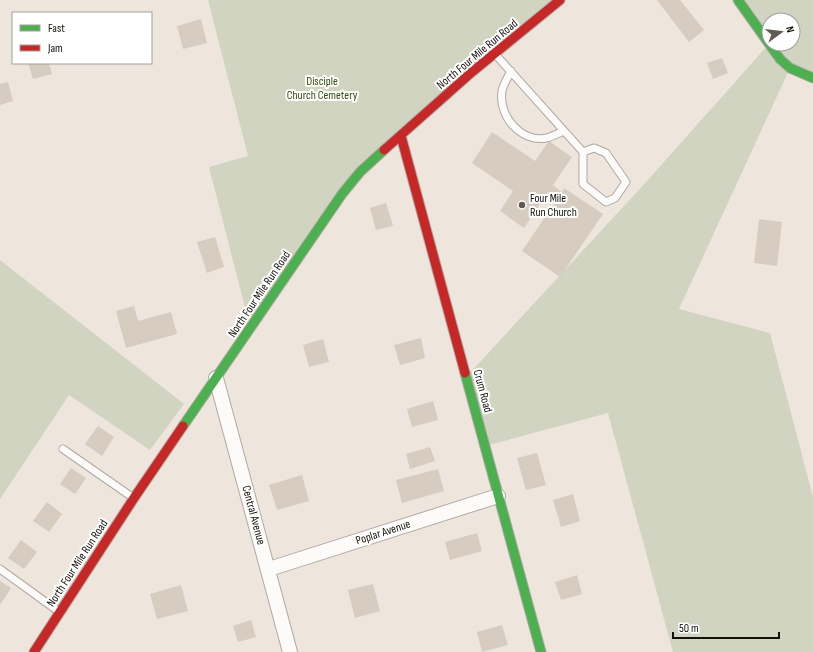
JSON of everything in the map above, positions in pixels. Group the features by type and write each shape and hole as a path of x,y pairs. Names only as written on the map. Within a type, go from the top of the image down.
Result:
{"street":[{"name":"North Four Mile Run Road","path":"36,651 134,498 342,194 360,172 495,54 560,0"},
{"path":"738,0 780,59 790,68 813,78"},
{"name":"Crum Road","path":"401,136 541,652"},
{"name":"Central Avenue","path":"216,378 269,569 290,652"},
{"name":"Poplar Avenue","path":"269,569 498,496"}],"lane":[{"path":"495,54 583,152 583,184 606,202 615,198 626,182 622,176 606,153 594,148 583,152"},
{"path":"511,72 502,90 502,104 507,119 518,130 531,137 546,138 564,131"},
{"path":"63,449 134,498"},
{"path":"0,569 60,612"}],"green space":[{"name":"Disciple Church Cemetery","path":"208,0 560,0 360,172 250,327 209,167 248,156"},
{"path":"738,0 813,0 813,78 790,68 679,309 770,333 813,497 813,652 673,652 608,413 485,446 467,376 647,181 762,52 801,52 801,12 761,12 761,34"},
{"path":"0,260 184,404 150,450 69,395 0,499"}],"building":[{"path":"657,0 680,0 704,30 689,42"},
{"path":"201,19 207,43 183,49 177,26"},
{"path":"722,58 728,73 713,79 707,63"},
{"path":"28,64 49,64 52,74 33,79"},
{"path":"8,82 13,101 0,105 0,84"},
{"name":"Four Mile Run Church","path":"492,132 535,161 549,141 572,157 553,185 562,192 564,188 603,214 560,277 522,251 558,198 548,192 524,228 500,211 513,191 472,163"},
{"path":"386,203 393,226 376,230 370,208"},
{"path":"759,219 782,222 777,266 754,263"},
{"path":"215,237 224,267 207,273 197,242"},
{"path":"134,306 138,321 171,312 177,334 126,348 116,311"},
{"path":"421,338 425,358 400,365 394,345"},
{"path":"323,339 329,362 309,367 303,345"},
{"path":"433,401 438,420 412,427 407,409"},
{"path":"98,426 114,437 102,456 85,444"},
{"path":"430,447 435,461 410,469 406,454"},
{"path":"537,453 546,485 526,490 517,458"},
{"path":"71,468 86,478 75,494 60,484"},
{"path":"438,469 444,491 402,503 396,480"},
{"path":"302,475 309,501 277,510 269,485"},
{"path":"573,494 580,521 561,527 553,500"},
{"path":"47,502 62,514 49,532 33,521"},
{"path":"477,533 482,551 450,560 445,542"},
{"path":"21,540 37,552 24,569 8,558"},
{"path":"577,575 582,594 561,600 555,582"},
{"path":"0,581 11,588 0,605"},
{"path":"373,584 380,611 355,618 348,590"},
{"path":"181,585 188,611 157,619 150,594"},
{"path":"251,620 256,637 238,642 233,626"},
{"path":"502,625 508,645 482,652 477,632"}],"traffic: fast":[{"path":"738,0 780,59 790,68 813,78"},
{"path":"183,426 342,194 360,172 384,150"},
{"path":"465,373 541,652"}],"traffic: jam":[{"path":"384,150 472,72 560,0"},
{"path":"401,136 465,373"},
{"path":"34,652 134,498 183,426"}],"place":[{"name":"Four Mile Run Church","path":"522,205"}]}
